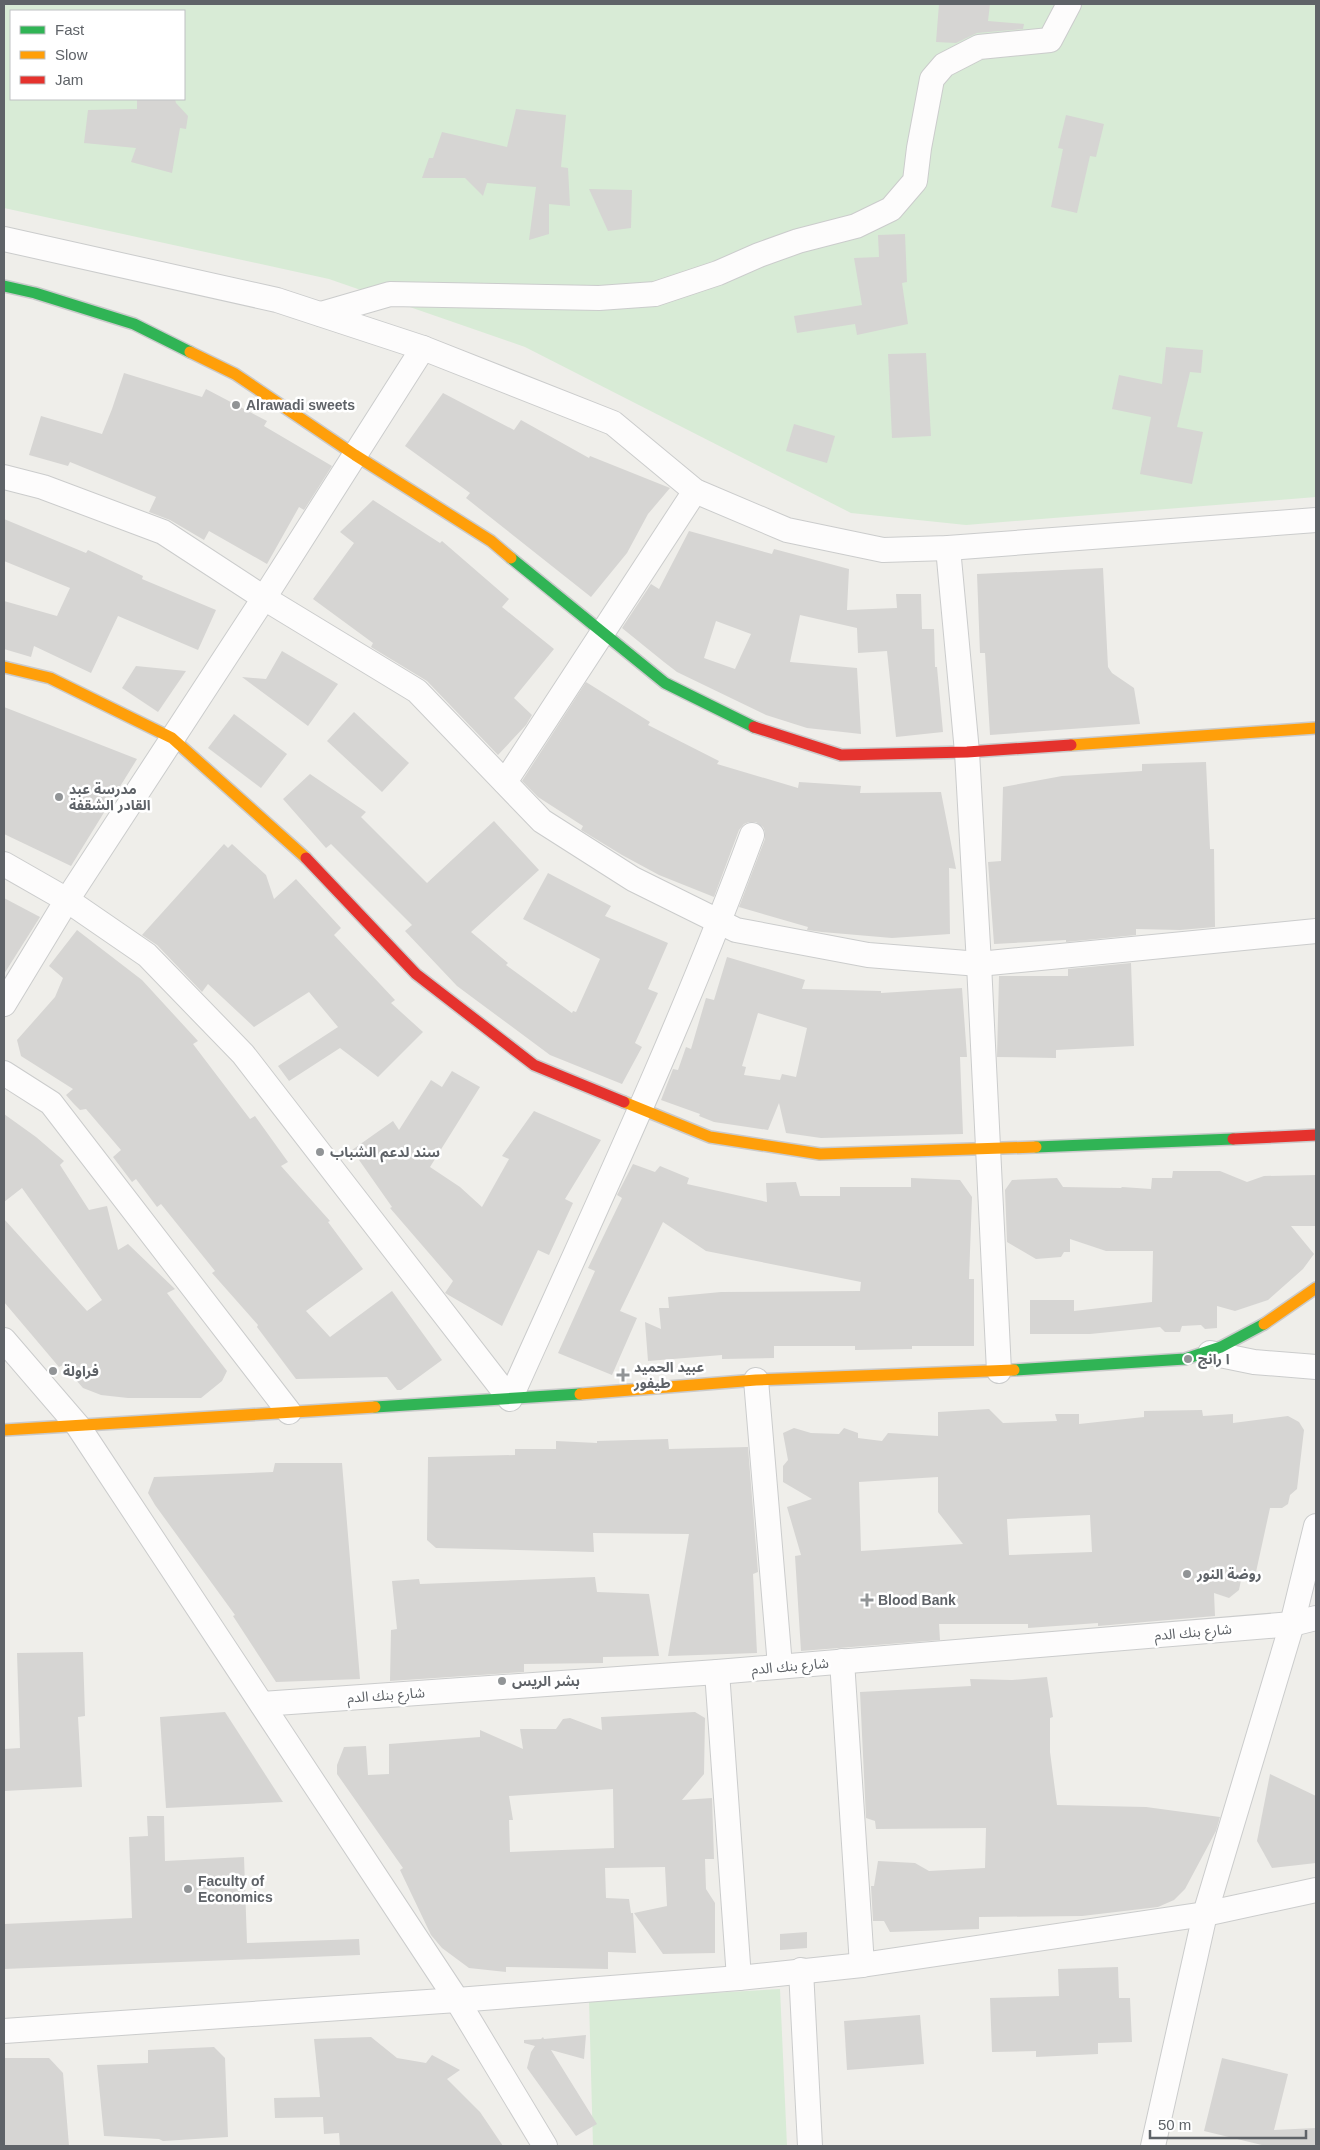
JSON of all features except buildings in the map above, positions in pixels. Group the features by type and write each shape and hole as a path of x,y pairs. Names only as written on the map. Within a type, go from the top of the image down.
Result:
{"street":[{"path":"321,314 390,294 599,298 655,294 718,273 798,241 856,226 891,209 915,181 932,79 944,65 980,47 1050,40 1069,4"},
{"path":"4,239 277,300 423,348 613,423 695,491 787,530 883,550 948,548 1316,520"},
{"path":"4,286 35,293 134,324 236,374 355,455 491,541 605,632 665,683 760,730 841,755 967,752 1316,728"},
{"path":"4,1004 67,900 264,598 423,348"},
{"path":"4,477 44,487 163,532 264,598 417,691 542,821 633,879 736,930 868,955 980,964 1316,931"},
{"path":"505,782 605,632 695,491"},
{"path":"948,548 967,752 980,964 999,1371"},
{"path":"4,667 50,678 172,738 301,852 416,974 534,1065 710,1137 820,1154 988,1150 1316,1135"},
{"path":"510,1399 641,1108 719,922 752,835"},
{"path":"4,864 67,900 147,955 243,1054 510,1399"},
{"path":"4,1073 51,1103 289,1412"},
{"path":"4,1430 510,1399 756,1380 999,1371 1185,1359 1210,1353 1240,1339 1270,1321 1316,1288"},
{"path":"4,1340 78,1426 457,2000 545,2146"},
{"path":"1210,1353 1254,1362 1316,1367"},
{"path":"756,1380 780,1666"},
{"path":"1153,2146 1205,1914 1292,1624 1316,1526"},
{"name":"شارع بنك الدم","path":"262,1704 717,1672 1292,1624 1316,1618"},
{"path":"842,1661 862,1965"},
{"path":"717,1672 739,1978"},
{"path":"4,2031 457,2000 739,1978 862,1965 1205,1914 1316,1890"},
{"path":"802,1970 810,2146"}],"green space":[{"path":"4,4 1316,4 1316,497 966,525 851,513 525,347 329,279 4,208"},
{"path":"780,1989 787,2146 593,2146 589,2000"}],"traffic: fast":[{"path":"4,286 35,293 134,324 190,352"},
{"path":"511,558 665,683 754,727"},
{"path":"1036,1147 1233,1139"},
{"path":"1014,1370 1185,1359 1221,1347 1264,1324"},
{"path":"375,1407 580,1394"}],"traffic: slow":[{"path":"190,352 235,374 355,455 491,541 511,558"},
{"path":"4,667 50,678 172,738 306,858"},
{"path":"1071,745 1316,728"},
{"path":"624,1102 710,1137 820,1154 1036,1147"},
{"path":"1264,1324 1316,1288"},
{"path":"580,1394 756,1380 1014,1370"},
{"path":"4,1430 375,1407"}],"traffic: jam":[{"path":"754,727 841,755 967,752 1071,745"},
{"path":"306,858 416,974 534,1065 624,1102"},
{"path":"1233,1139 1316,1135"}],"place":[{"name":"Alrawadi sweets","path":"236,405"},
{"name":"مدرسة عبد القادر الشقفة","path":"59,797"},
{"name":"سند لدعم الشباب","path":"320,1152"},
{"name":"ا رانج","path":"1188,1359"},
{"name":"فراولة","path":"53,1371"},
{"name":"عبيد الحميد طيفور","path":"623,1375"},
{"name":"روضة النور","path":"1187,1574"},
{"name":"Blood Bank","path":"867,1600"},
{"name":"بشر الريس","path":"502,1681"},
{"name":"Faculty of Economics","path":"188,1889"}]}
